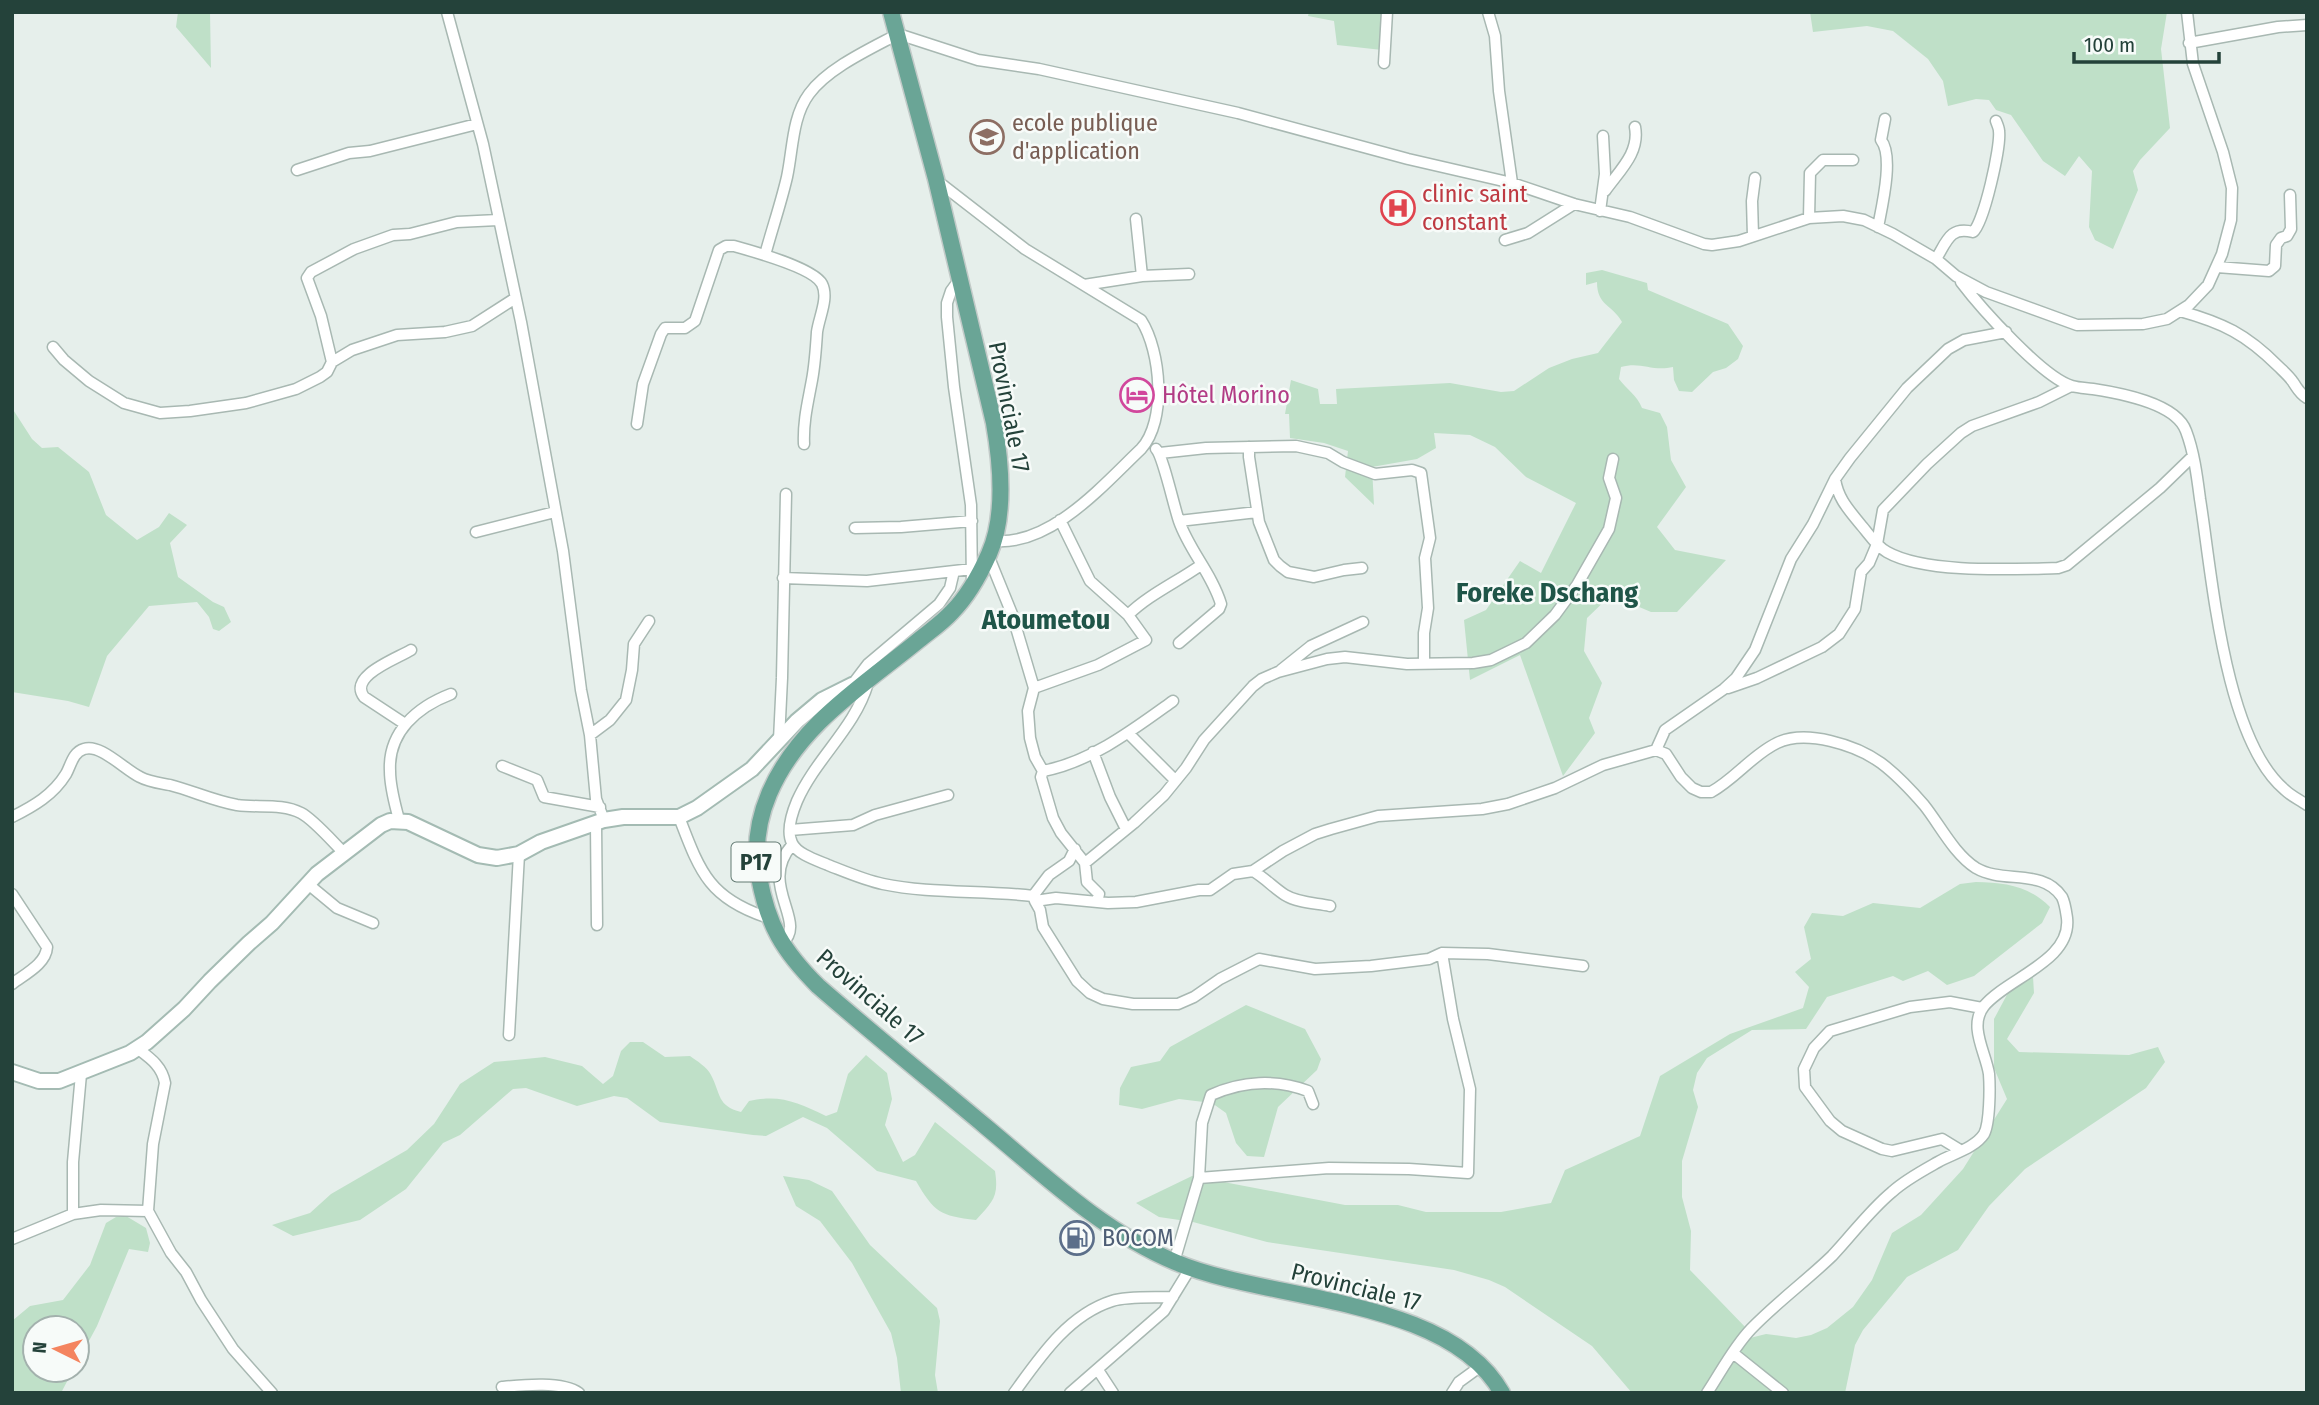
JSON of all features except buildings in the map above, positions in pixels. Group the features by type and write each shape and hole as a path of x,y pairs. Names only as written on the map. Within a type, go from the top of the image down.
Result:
{"main road":[{"name":"Provinciale 17","path":"891,12 936,180 994,423 1002,486 991,548 953,612 861,684 809,733 779,771 758,827 756,860 769,918 790,957 818,986 1063,1193 1119,1232 1174,1262 1254,1285 1345,1305 1418,1325 1464,1349 1502,1393"}],"street":[{"path":"447,12 483,144 521,322 563,551 600,817 597,925"},
{"path":"1384,63 1387,12"},
{"path":"1488,12 1495,36 1499,91 1512,183"},
{"path":"1956,276 1986,292 2077,325 2143,324 2167,319 2189,305 2208,285 2222,254 2231,219 2232,188 2223,152 2193,64 2187,12"},
{"path":"2189,43 2267,28 2307,25"},
{"path":"765,255 787,176 801,106 825,78 898,34 978,60 1039,69 1238,113 1408,159 1512,183 1574,205 1630,218 1704,244 1739,241 1809,218 1843,216 1864,220 1937,259 2052,376 2071,386 2114,393 2165,409 2186,428 2193,457 2220,637 2236,699 2248,734 2263,764 2283,789 2307,805"},
{"path":"1878,227 1886,168 1886,147 1881,140 1885,119"},
{"path":"1937,259 1955,232 1962,229 1973,232 1978,228 1996,157 2000,133 1996,121"},
{"path":"297,170 349,153 370,151 477,124"},
{"path":"1605,191 1634,150 1637,138 1635,127"},
{"path":"1600,211 1605,191 1603,136"},
{"path":"1809,218 1810,173 1823,160 1853,160"},
{"path":"1753,236 1752,201 1755,178"},
{"path":"936,180 1025,249 1140,320 1147,330 1157,367 1158,408 1149,441 1086,501 1060,520 1024,540 991,548 1034,688 1028,711 1030,738 1035,757 1043,771 1041,777 1053,818 1061,833 1085,863"},
{"path":"2217,267 2269,271 2275,265 2276,245 2291,229 2290,195"},
{"path":"1505,240 1520,237 1574,205"},
{"path":"1136,219 1142,276"},
{"path":"332,362 321,316 307,278 311,272 354,249 393,234 410,234 457,222 498,220"},
{"path":"637,424 643,384 661,334 665,328 685,328 695,321 719,250 734,246 765,255 814,275 822,283 824,294 812,379 805,406 804,444"},
{"path":"1084,285 1142,276 1189,274"},
{"path":"783,578 867,581 954,571 972,576 971,505 947,331 947,303 959,280"},
{"path":"53,348 89,381 117,399 138,408 166,413 246,403 296,389 327,372 332,362 352,350 397,335 445,332 472,326 514,299"},
{"path":"2180,311 2232,328 2273,362 2294,383 2300,394 2307,398"},
{"path":"1656,750 1665,730 1724,690 1736,678 1755,650 1791,559 1835,479 1886,412 1927,367 1948,349 1964,340 2006,332"},
{"path":"1724,690 1757,678 1822,647 1839,634 1855,609 1861,572 1869,563 1877,544 1884,510 1889,502 1961,433 1972,426 2039,402 2071,386"},
{"path":"1149,441 1160,453 1166,483 1179,522 1221,604 1219,609 1179,643"},
{"path":"1160,453 1206,448 1296,446 1314,448 1375,474 1412,470 1421,473 1430,538 1425,558 1428,608 1424,633 1424,664"},
{"path":"1249,447 1248,457 1257,512 1274,560 1288,572 1314,578 1362,568"},
{"path":"1835,479 1837,493 1844,503 1877,544 1887,552 1905,559 1953,568 2058,568 2067,565 2193,457"},
{"path":"1097,902 1099,894 1087,882 1085,863 1164,795 1204,740 1262,679 1308,663 1345,657 1424,664 1473,663 1491,660 1526,643 1555,615 1577,585 1609,529 1616,498 1609,478 1613,459"},
{"path":"779,740 786,494"},
{"path":"476,532 555,512"},
{"path":"1179,522 1257,512"},
{"path":"1034,688 1098,665 1146,640 1128,615 1090,581 1060,520"},
{"path":"855,528 972,521"},
{"path":"1128,615 1140,603 1201,565"},
{"path":"954,571 950,588 939,604 868,664 861,684 858,711 811,772 796,802 790,830 793,845 813,858 881,884 1034,898 1136,902 1210,890 1233,874 1253,871 1314,834 1358,820 1482,809 1508,804 1555,788 1603,765 1656,750 1666,754 1692,788 1711,792 1778,743 1796,737 1814,737 1838,743 1879,761 1914,793 1953,845 1974,867 2005,877 2042,881 2062,898 2067,935 2051,954 1995,995 1982,1008 1978,1026 1989,1073 1986,1129 1983,1136 1894,1190 1867,1215 1814,1273 1749,1331 1707,1393"},
{"path":"590,735 610,720 626,700 635,644 649,621"},
{"path":"1278,673 1311,646 1363,622"},
{"path":"405,724 365,697 360,692 359,685 364,677 411,650"},
{"path":"502,766 537,780 544,797 600,817 679,817 697,808 752,769 797,721 822,700 861,684"},
{"path":"399,820 389,768 397,737 405,724 421,709 451,694"},
{"path":"1043,771 1079,760 1128,733 1173,701"},
{"path":"1128,733 1175,780"},
{"path":"12,817 37,804 52,792 65,776 77,752 86,748 102,752 140,777 155,783 223,802 253,807 289,808 300,812 344,853"},
{"path":"1093,752 1126,830"},
{"path":"790,830 853,825 948,795"},
{"path":"12,1072 28,1079 59,1081 138,1049 184,1009 325,867 381,825 399,820 422,827 478,855 497,858 519,854 600,817"},
{"path":"679,817 693,855 713,886 748,911 769,918"},
{"path":"782,943 789,937 791,922 779,889 779,872 781,861 793,845"},
{"path":"1034,898 1056,869 1069,861 1075,849"},
{"path":"509,1035 519,854"},
{"path":"1253,871 1286,895 1300,901 1330,906"},
{"path":"308,884 337,908 373,923"},
{"path":"12,894 47,947 47,954 12,984"},
{"path":"1034,898 1040,910 1043,927 1077,981 1090,993 1103,999 1133,1004 1178,1004 1259,959 1315,969 1429,959 1442,953 1488,954 1583,966"},
{"path":"1199,1178 1329,1168 1468,1173 1470,1090 1453,1019 1442,953"},
{"path":"1960,1150 1942,1139 1892,1151 1842,1131 1830,1121 1805,1087 1804,1069 1814,1048 1830,1031 1862,1020 1910,1007 1950,1002 1982,1008"},
{"path":"138,1049 156,1063 165,1083 153,1144 148,1211 171,1253 186,1272 233,1349 272,1393"},
{"path":"73,1214 73,1162 81,1074"},
{"path":"1174,1262 1199,1178 1202,1123 1211,1095 1240,1084 1289,1084 1308,1091 1313,1104"},
{"path":"12,1239 73,1214 101,1210 148,1211"},
{"path":"1070,1393 1164,1311 1192,1267"},
{"path":"1014,1393 1040,1356 1078,1317 1114,1300 1173,1297"},
{"path":"1732,1353 1783,1393"},
{"path":"1452,1393 1459,1382 1481,1366"},
{"path":"1098,1370 1113,1393"},
{"path":"502,1387 562,1387 579,1393"}],"green space":[{"path":"178,12 210,12 211,68 176,27"},
{"path":"1309,12 1384,12 1382,50 1337,45 1334,21 1308,16"},
{"path":"1810,12 2167,12 2161,49 2170,128 2133,171 2138,190 2113,249 2095,240 2089,227 2092,171 2079,156 2065,176 2043,161 2011,115 1996,110 1989,100 1976,99 1948,106 1943,81 1928,59 1893,31 1867,26 1813,32"},
{"path":"1602,270 1647,283 1648,290 1728,324 1743,346 1738,359 1726,368 1713,372 1692,392 1679,391 1674,380 1673,367 1621,367 1619,379 1642,408 1660,413 1667,427 1671,460 1686,487 1657,527 1675,550 1726,560 1677,612 1651,612 1611,595 1587,618 1584,651 1602,683 1589,718 1595,733 1563,776 1520,655 1470,680 1464,620 1486,610 1520,561 1541,573 1576,503 1526,477 1495,447 1470,435 1434,433 1436,448 1417,459 1372,467 1374,505 1345,477 1348,451 1324,443 1290,438 1289,414 1285,414 1291,380 1318,389 1320,404 1337,404 1336,389 1450,383 1501,392 1514,391 1549,368 1598,353 1622,322 1602,300 1597,282 1586,285 1586,273"},
{"path":"12,408 32,439 42,448 58,447 89,472 106,515 137,540 159,527 169,513 187,525 170,543 178,577 224,607 231,622 219,631 213,629 209,617 197,602 149,606 107,656 89,707 12,692"},
{"path":"1997,883 2025,890 2050,907 2042,923 1974,976 1947,985 1928,971 1903,981 1893,976 1827,997 1806,1029 1752,1030 1707,1058 1697,1073 1693,1090 1698,1107 1682,1161 1682,1197 1691,1231 1690,1270 1749,1331 1750,1338 1766,1334 1796,1338 1827,1328 1853,1307 1872,1280 1892,1233 1921,1215 1963,1169 2007,1099 1994,1068 1994,1019 2017,976 2033,977 2034,993 2007,1039 2019,1052 2129,1055 2158,1047 2165,1062 2146,1088 2025,1169 1989,1206 1958,1250 1907,1277 1863,1330 1855,1345 1845,1393 1632,1393 1592,1346 1505,1287 1489,1280 1454,1270 1267,1242 1193,1222 1159,1217 1136,1203 1192,1176 1345,1205 1398,1205 1426,1212 1501,1212 1551,1203 1565,1170 1640,1136 1660,1076 1730,1034 1803,1008 1809,987 1795,972 1811,959 1804,927 1812,913 1843,916 1873,903 1920,908 1960,884"},
{"path":"1246,1005 1305,1029 1321,1059 1317,1070 1278,1107 1264,1157 1247,1156 1236,1143 1226,1113 1212,1103 1179,1099 1142,1109 1119,1105 1120,1088 1131,1067 1160,1061 1170,1047"},
{"path":"630,1042 643,1042 665,1057 690,1056 709,1072 724,1103 741,1112 749,1101 780,1099 826,1116 837,1112 848,1074 866,1055 887,1073 892,1099 885,1125 903,1162 915,1155 935,1122 995,1171 996,1187 993,1198 976,1220 946,1214 933,1206 916,1181 877,1171 827,1128 803,1117 766,1136 753,1135 660,1122 627,1098 614,1096 577,1106 526,1088 513,1089 460,1135 443,1143 406,1189 360,1220 293,1236 272,1225 310,1213 331,1194 407,1150 434,1124 460,1084 494,1062 545,1057 582,1066 603,1084 613,1076 621,1051"},
{"path":"783,1176 809,1180 832,1191 870,1245 937,1308 940,1321 935,1375 938,1393 901,1393 891,1333 852,1263 820,1221 796,1206"},
{"path":"126,1216 146,1228 150,1243 148,1252 129,1249 91,1337 91,1314 21,1314 21,1384 66,1384 61,1393 12,1393 12,1321 30,1306 63,1300 90,1265 106,1223 116,1217"}],"place":[{"name":"ecole publique d'application","path":"987,137"},
{"name":"clinic saint constant","path":"1398,208"},
{"name":"Hôtel Morino","path":"1137,395"},
{"name":"BOCOM","path":"1077,1238"}],"district":[{"name":"Foreke Dschang","path":"1547,592"},
{"name":"Atoumetou","path":"1046,619"}]}
